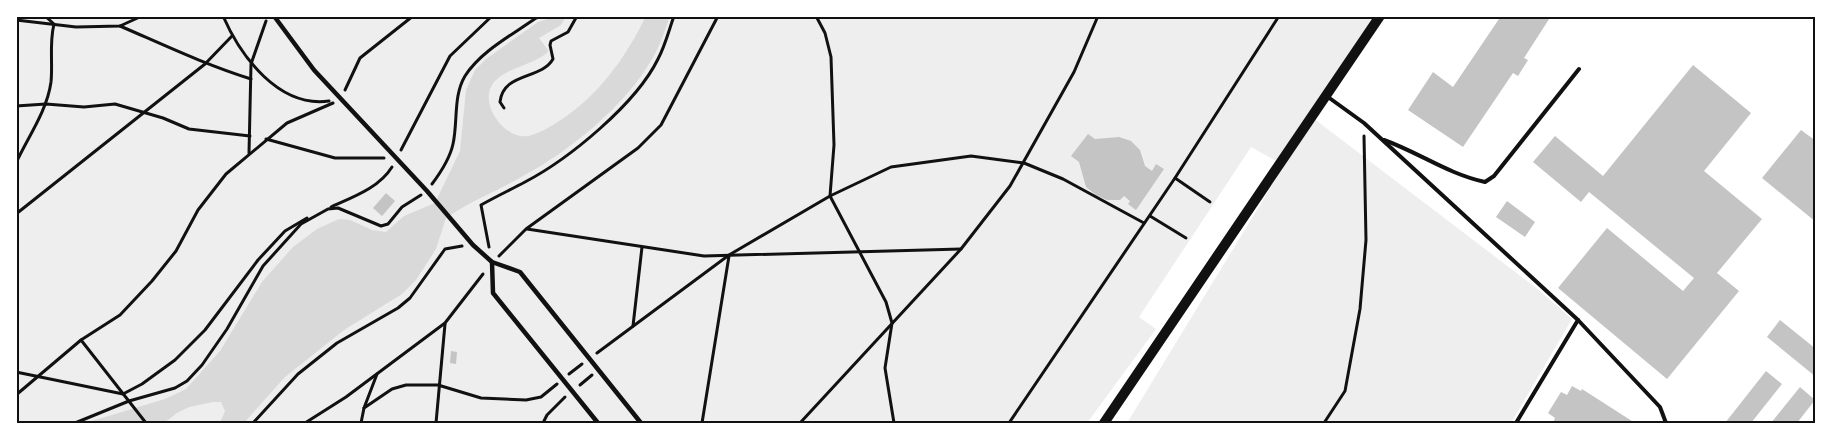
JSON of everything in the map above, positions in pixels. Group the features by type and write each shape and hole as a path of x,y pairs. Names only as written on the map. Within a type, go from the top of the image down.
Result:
{"main road":[{"path":"1104,423 1380,16"}],"street":[{"path":"274,16 314,70 340,100 397,158 473,245 492,262 520,272 641,423"},
{"path":"492,262 493,293 598,423"}],"lane":[{"path":"1382,139 1412,151 1460,176 1485,182 1494,176 1579,69"},
{"path":"1326,96 1364,123 1578,320 1660,407 1666,423"},
{"path":"1516,423 1578,320"}],"path":[{"path":"45,16 54,24"},
{"path":"16,20 76,27 120,26 142,16"},
{"path":"223,16 232,36 251,64 275,85 303,101 318,103 340,100"},
{"path":"249,153 251,64 268,16"},
{"path":"16,395 82,340 120,315 152,281 176,251 198,210 226,174 287,123 340,100 360,58 413,16"},
{"path":"16,372 123,394 142,384 175,360 205,330 258,260 285,231 367,190 384,177 397,158 450,56 492,16"},
{"path":"427,191 442,171 453,144 455,112 464,78 480,59 536,18 542,16"},
{"path":"504,108 500,102 504,88 520,78 550,65 553,59 551,41 568,32 577,16"},
{"path":"492,262 481,205 526,182 566,155 591,136 626,102 644,81 658,59 674,16"},
{"path":"305,423 377,374 445,323 492,262 526,229 638,148 661,124 718,16"},
{"path":"816,16 825,33 831,57 834,145 830,196 886,302 892,323 886,368 894,423"},
{"path":"800,423 961,248 1010,186 1074,72 1098,16"},
{"path":"1008,423 1150,216 1279,16"},
{"path":"16,164 46,104 51,83 50,42 54,24"},
{"path":"120,26 205,64 251,79"},
{"path":"16,214 205,64 232,36"},
{"path":"16,106 46,104 84,107 115,104 189,129 250,136"},
{"path":"1324,423 1345,391 1360,309 1366,240 1364,123"},
{"path":"266,139 335,158 397,158"},
{"path":"729,255 830,196 891,167 971,156 1024,163 1063,179 1144,224"},
{"path":"1175,178 1210,202"},
{"path":"328,209 338,208 380,226 388,224 402,208 409,204"},
{"path":"75,423 129,401 175,388 187,381 202,365 227,329 263,266 301,224 318,213"},
{"path":"1150,216 1186,238"},
{"path":"526,229 685,254 729,255 961,248"},
{"path":"253,423 298,374 329,349 410,298 445,249 473,245"},
{"path":"633,327 642,247"},
{"path":"702,423 729,255"},
{"path":"436,423 445,323"},
{"path":"82,340 146,423"},
{"path":"362,423 364,408 377,374"}],"shaded area":[{"path":"16,16 1376,16 1276,161 1251,147 1139,317 1156,329 1087,423 16,423"},
{"path":"557,16 566,16 561,25 539,38 548,50 547,53 502,76 490,88 489,98 495,117 510,132 519,136 528,136 543,131 584,102 609,76 629,47 646,16 670,16 652,59 641,76 612,110 578,140 541,166 446,218 436,249 416,280 402,294 344,330 285,377 244,423 220,423 225,411 221,402 213,402 189,407 164,423 85,423 165,399 186,389 220,351 262,282 293,247 317,229 339,219 350,220 372,230 386,232 404,216 435,203 460,151 466,90 475,70 486,59 538,22"},
{"path":"1313,118 1535,287 1572,319 1511,423 1127,423"}],"building":[{"path":"1501,16 1551,16 1524,58 1528,60 1518,76 1513,73 1463,147 1408,110 1433,72 1453,87"},
{"path":"1693,65 1751,113 1704,171 1762,219 1717,273 1739,291 1667,379 1558,288 1607,228 1683,291 1694,278 1589,192 1581,202 1533,162 1555,136 1603,176"},
{"path":"1801,130 1816,141 1816,222 1762,178"},
{"path":"1088,134 1095,139 1119,137 1131,141 1140,150 1145,166 1152,171 1156,164 1164,169 1136,210 1128,204 1130,201 1124,196 1120,200 1107,200 1096,195 1086,187 1079,162 1071,156"},
{"path":"386,193 395,201 382,216 373,208"},
{"path":"1507,201 1535,222 1525,237 1496,217"},
{"path":"1780,320 1816,349 1816,377 1767,337"},
{"path":"451,351 457,352 456,364 450,363"},
{"path":"1766,371 1782,384 1751,423 1725,423"},
{"path":"1572,386 1581,391 1582,389 1635,423 1553,423 1555,418 1548,413 1561,392 1567,395"},
{"path":"1800,387 1815,400 1797,423 1771,423"}]}
